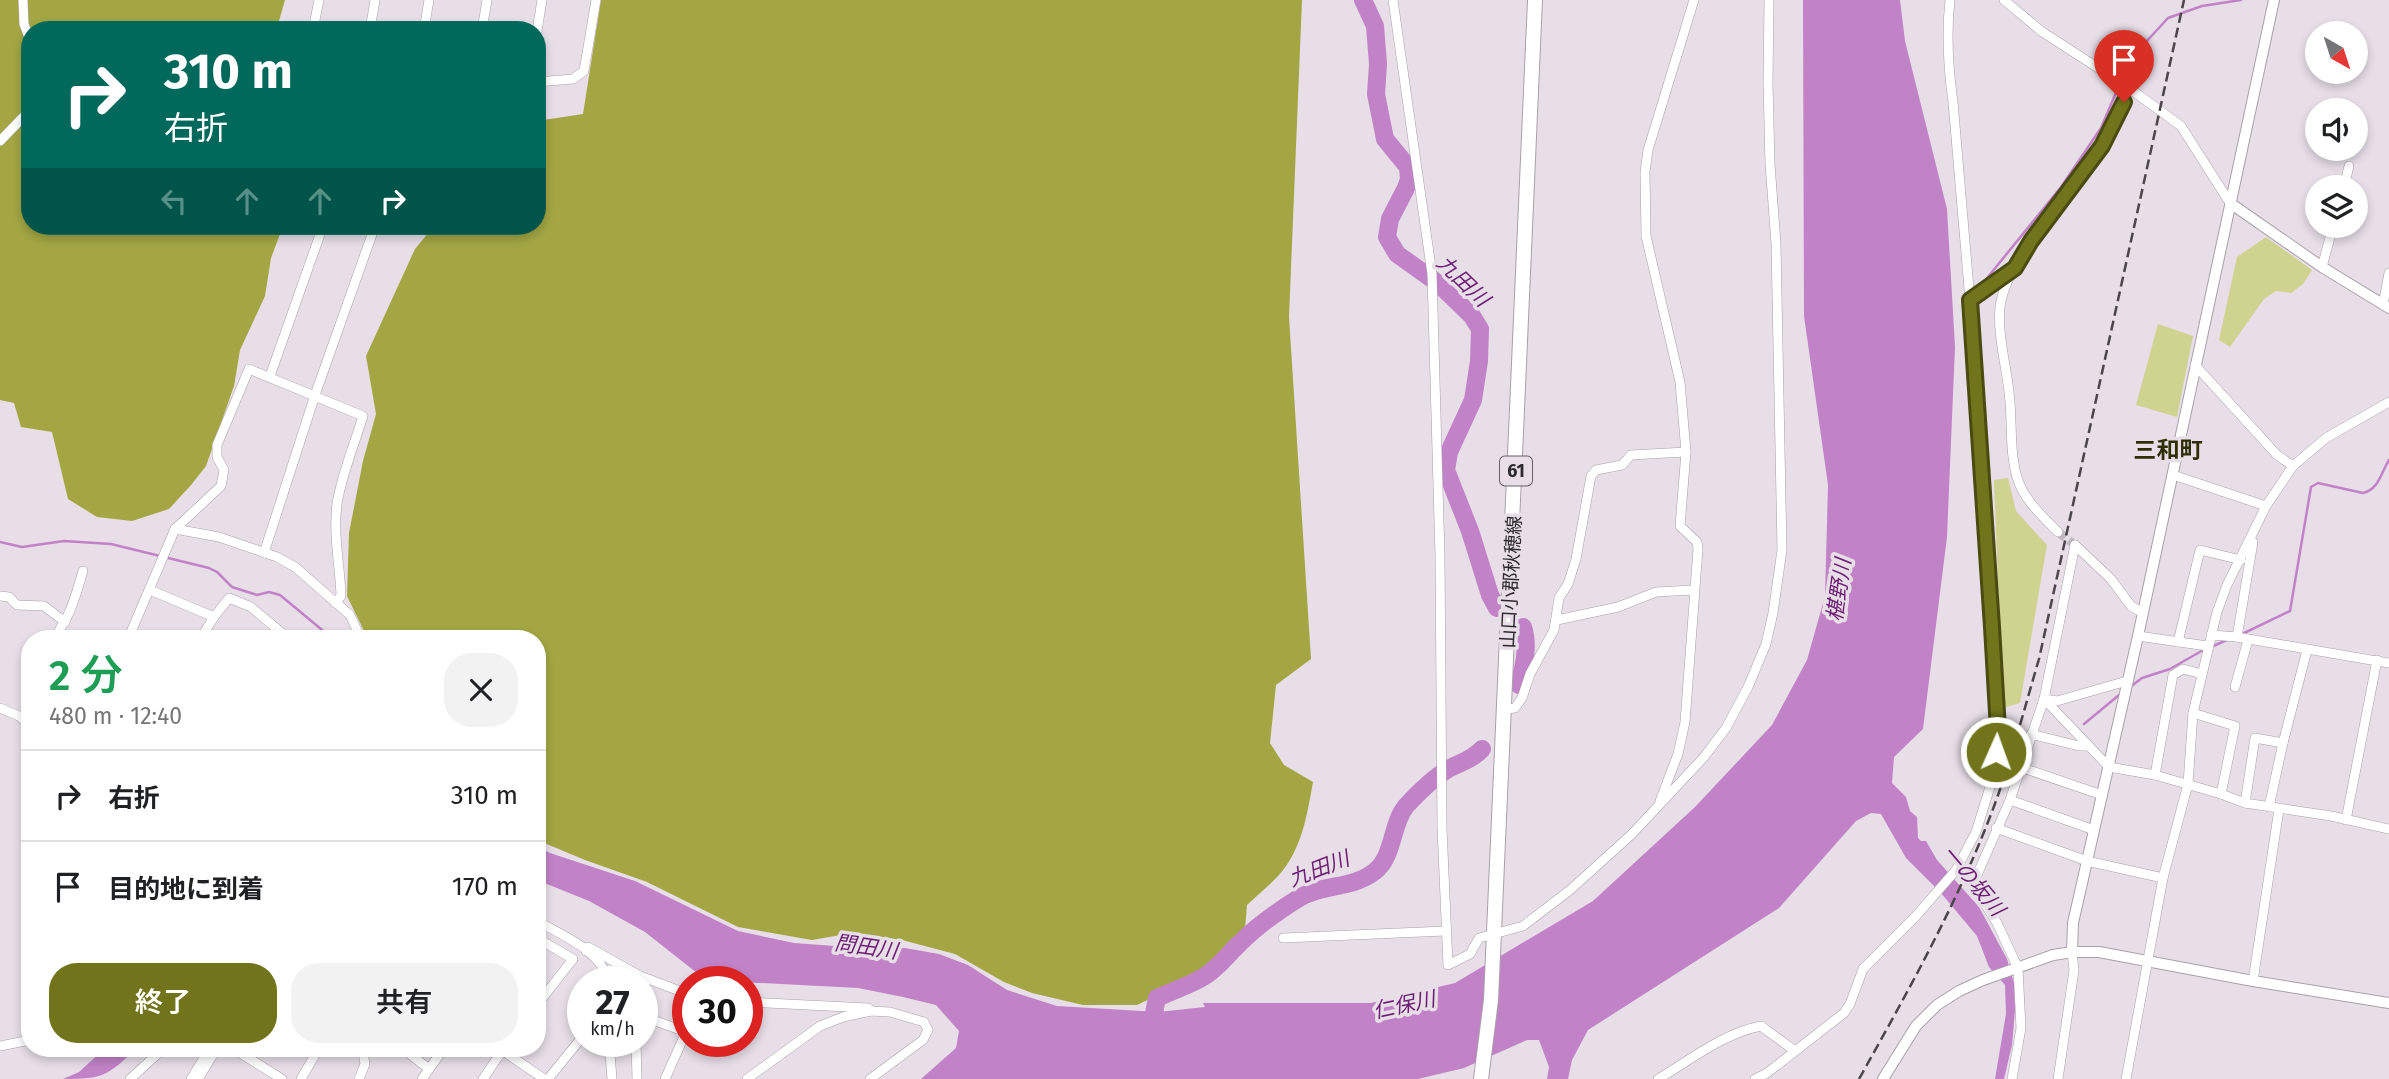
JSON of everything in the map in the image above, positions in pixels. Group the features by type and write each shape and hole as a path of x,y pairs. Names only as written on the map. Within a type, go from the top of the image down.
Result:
{"main road":[{"name":"山口小郡秋穂線","path":"1481,1079 1491,1000 1535,0"}],"street":[{"path":"23,0 24,21"},
{"path":"315,21 319,0"},
{"path":"372,21 375,0"},
{"path":"426,21 429,0"},
{"path":"484,21 487,0"},
{"path":"538,21 542,0"},
{"path":"546,81 573,79 584,71 596,0"},
{"path":"1394,0 1432,274 1440,556 1442,828 1448,965 1470,954 1479,939 1494,938 1523,926 1632,834 1704,757 1726,728 1748,687 1766,644 1782,550 1776,244 1768,83 1769,0"},
{"path":"1658,806 1678,754 1685,722 1698,549 1697,542 1681,526 1686,452 1680,383 1646,236 1645,172 1648,150 1694,0"},
{"path":"1755,1079 1767,1073 1844,1013 1863,968 1916,916 1958,868 1976,832 1994,774 1998,730 1970,300 1954,102 1947,63 1950,0"},
{"path":"2004,0 2040,31 2129,88 2181,126 2230,203 2322,267 2386,306 2389,273"},
{"path":"2058,1079 2074,970 2073,923 2138,636 2274,0"},
{"path":"2058,532 2030,502 2016,476 2009,377 2000,307 2004,290 2031,241 2110,134 2129,88"},
{"path":"0,141 21,119"},
{"path":"2347,175 2350,166"},
{"path":"270,376 320,235"},
{"path":"264,554 315,395 372,235"},
{"path":"2322,267 2330,238"},
{"path":"1970,300 2015,268"},
{"path":"2195,365 2277,455 2293,466"},
{"path":"132,630 175,529 221,486 224,470 216,457 217,445 249,369 363,416 345,465 337,506 336,550 341,596 335,603"},
{"path":"2126,1079 2163,878 2188,784 2193,713 2217,612 2266,506 2293,466 2326,438 2389,402"},
{"path":"1505,709 1515,708 1522,698 1530,674 1554,630 1559,598 1568,584 1576,559 1591,476 1596,470 1622,465 1631,456 1686,452"},
{"path":"2173,475 2266,506"},
{"path":"2237,637 2255,528"},
{"path":"175,529 219,537 295,567 350,615 357,630"},
{"path":"2012,1079 2021,1028 2017,969 1997,923 1978,891 1976,875 2010,800 2044,699 2075,545 2111,579 2131,606 2143,613"},
{"path":"2178,642 2200,550 2241,560"},
{"path":"58,630 65,622 83,570"},
{"path":"150,590 215,617"},
{"path":"1557,620 1618,607 1656,592 1693,590"},
{"path":"0,596 9,597 17,606 44,606 65,622"},
{"path":"208,630 229,598 251,607 278,630"},
{"path":"2211,635 2389,663"},
{"path":"2138,636 2207,646"},
{"path":"2235,687 2248,640"},
{"path":"2253,981 2283,743 2307,650"},
{"path":"2346,820 2377,660"},
{"path":"2155,775 2173,675 2183,669 2202,674"},
{"path":"2044,699 2057,701 2127,681"},
{"path":"2044,699 2109,767 2155,775 2245,803 2389,828"},
{"path":"0,708 21,718"},
{"path":"2193,713 2235,726 2221,794"},
{"path":"2031,734 2088,746"},
{"path":"2245,803 2255,738 2283,743"},
{"path":"2021,767 2102,795"},
{"path":"2010,800 2094,830"},
{"path":"1996,828 2087,861 2163,878"},
{"path":"1958,868 1976,875"},
{"path":"546,927 586,951 602,966"},
{"path":"1283,938 1446,931"},
{"path":"546,943 573,959 546,994"},
{"path":"586,951 588,947 640,976 672,988"},
{"path":"1883,1079 1916,1026 1937,1005 1959,991 1983,981 2053,955 2072,952 2099,952 2389,1003"},
{"path":"763,1003 845,1006 868,1008 871,1011"},
{"path":"747,1079 820,1026 843,1017 871,1011 890,1012 923,1022 928,1030 923,1040 870,1079"},
{"path":"658,1022 686,1032 665,1079"},
{"path":"1658,1079 1726,1039 1751,1028 1761,1026 1795,1051"},
{"path":"0,1046 21,1042"},
{"path":"510,1057 528,1074 546,1079 567,1055"},
{"path":"130,1079 154,1057"},
{"path":"191,1079 204,1057"},
{"path":"198,1079 212,1057"},
{"path":"247,1057 282,1079"},
{"path":"301,1079 314,1057"},
{"path":"359,1079 365,1064 364,1057"},
{"path":"414,1057 429,1069"},
{"path":"422,1079 438,1057"},
{"path":"483,1079 497,1057"},
{"path":"610,1057 612,1079"},
{"path":"636,1057 637,1079"}],"green space":[{"path":"2266,237 2312,270 2303,284 2291,293 2276,291 2264,299 2230,347 2219,340 2237,257"},
{"path":"2158,324 2193,336 2177,417 2136,405"},
{"path":"2008,478 2016,511 2047,545 2020,703 2003,708 1994,480"}],"shaded area":[{"path":"0,0 285,0 279,21 21,21 21,235 280,235 271,258 265,296 240,350 234,386 206,466 169,509 132,521 97,517 68,499 52,432 21,427 14,403 0,400"},
{"path":"601,0 1302,0 1289,317 1311,659 1276,685 1270,743 1284,765 1313,782 1302,831 1287,865 1247,905 1245,929 1206,972 1137,1005 1083,1005 1032,993 1004,982 955,954 902,940 852,933 812,940 738,927 647,882 546,844 546,630 364,630 347,596 349,533 363,461 376,414 366,356 415,249 427,235 546,235 546,120 583,114"}],"water":[{"path":"1803,0 1900,0 1905,41 1947,209 1955,347 1947,537 1923,729 1894,757 1892,783 1906,797 1910,811 1917,817 1918,838 1926,841 1937,860 1979,907 2007,959 2014,983 2015,1010 2012,1045 2004,1079 1995,1079 2006,1014 2005,985 1989,967 1977,936 1941,893 1906,858 1881,814 1871,813 1856,821 1779,908 1588,1030 1572,1060 1568,1079 1547,1079 1549,1067 1539,1040 1527,1040 1464,1068 1418,1079 921,1079 956,1048 959,1031 936,1005 858,988 763,983 763,966 688,966 645,932 589,901 546,884 546,851 635,881 738,931 794,943 905,948 939,954 968,965 1007,990 1057,1006 1158,1012 1205,1007 1203,1003 1371,1003 1455,983 1593,901 1695,807 1772,725 1807,660 1825,596 1828,485 1804,316"},
{"path":"95,1057 127,1057 97,1077 63,1079 79,1072"}],"waterway":[{"name":"九田川","path":"1363,0 1375,26 1378,64 1376,94 1385,139 1408,167 1409,179 1390,219 1387,237 1397,254 1439,284 1472,316 1480,329 1479,361 1473,400 1449,452 1446,470 1497,608"},
{"path":"1979,288 2061,187 2101,128 2126,69 2145,43 2168,18 2202,6 2241,0"},
{"path":"2240,635 2290,611 2311,487 2318,483 2363,493 2373,488 2389,460"},
{"path":"0,542 22,547 64,541 111,544 209,568 232,587 257,595 269,592 280,595 322,630"},
{"name":"九田川","path":"1519,685 1526,649 1523,627"},
{"path":"2211,647 2227,640"},
{"path":"2130,687 2142,678 2170,669 2205,649"},
{"path":"2084,724 2119,695"},
{"name":"九田川","path":"1150,1033 1157,998 1205,976 1253,931 1299,898 1317,890 1356,881 1374,872 1381,866 1389,850 1397,822 1406,806 1438,776 1482,749"}],"tunnel":[{"path":"2058,532 2075,545"}],"railway":[{"path":"1859,1079 1960,888 2003,782 2039,659 2184,0"}],"district":[{"name":"三和町","path":"2168,450"}],"route":[{"path":"1996,752 1998,730 1970,300 2015,268 2031,241 2110,134 2124,102"}],"water label":[{"name":"椹野川","path":"1839,590"},
{"name":"一の坂川","path":"1973,881"},
{"name":"問田川","path":"866,947"},
{"name":"仁保川","path":"1404,1005"}]}
